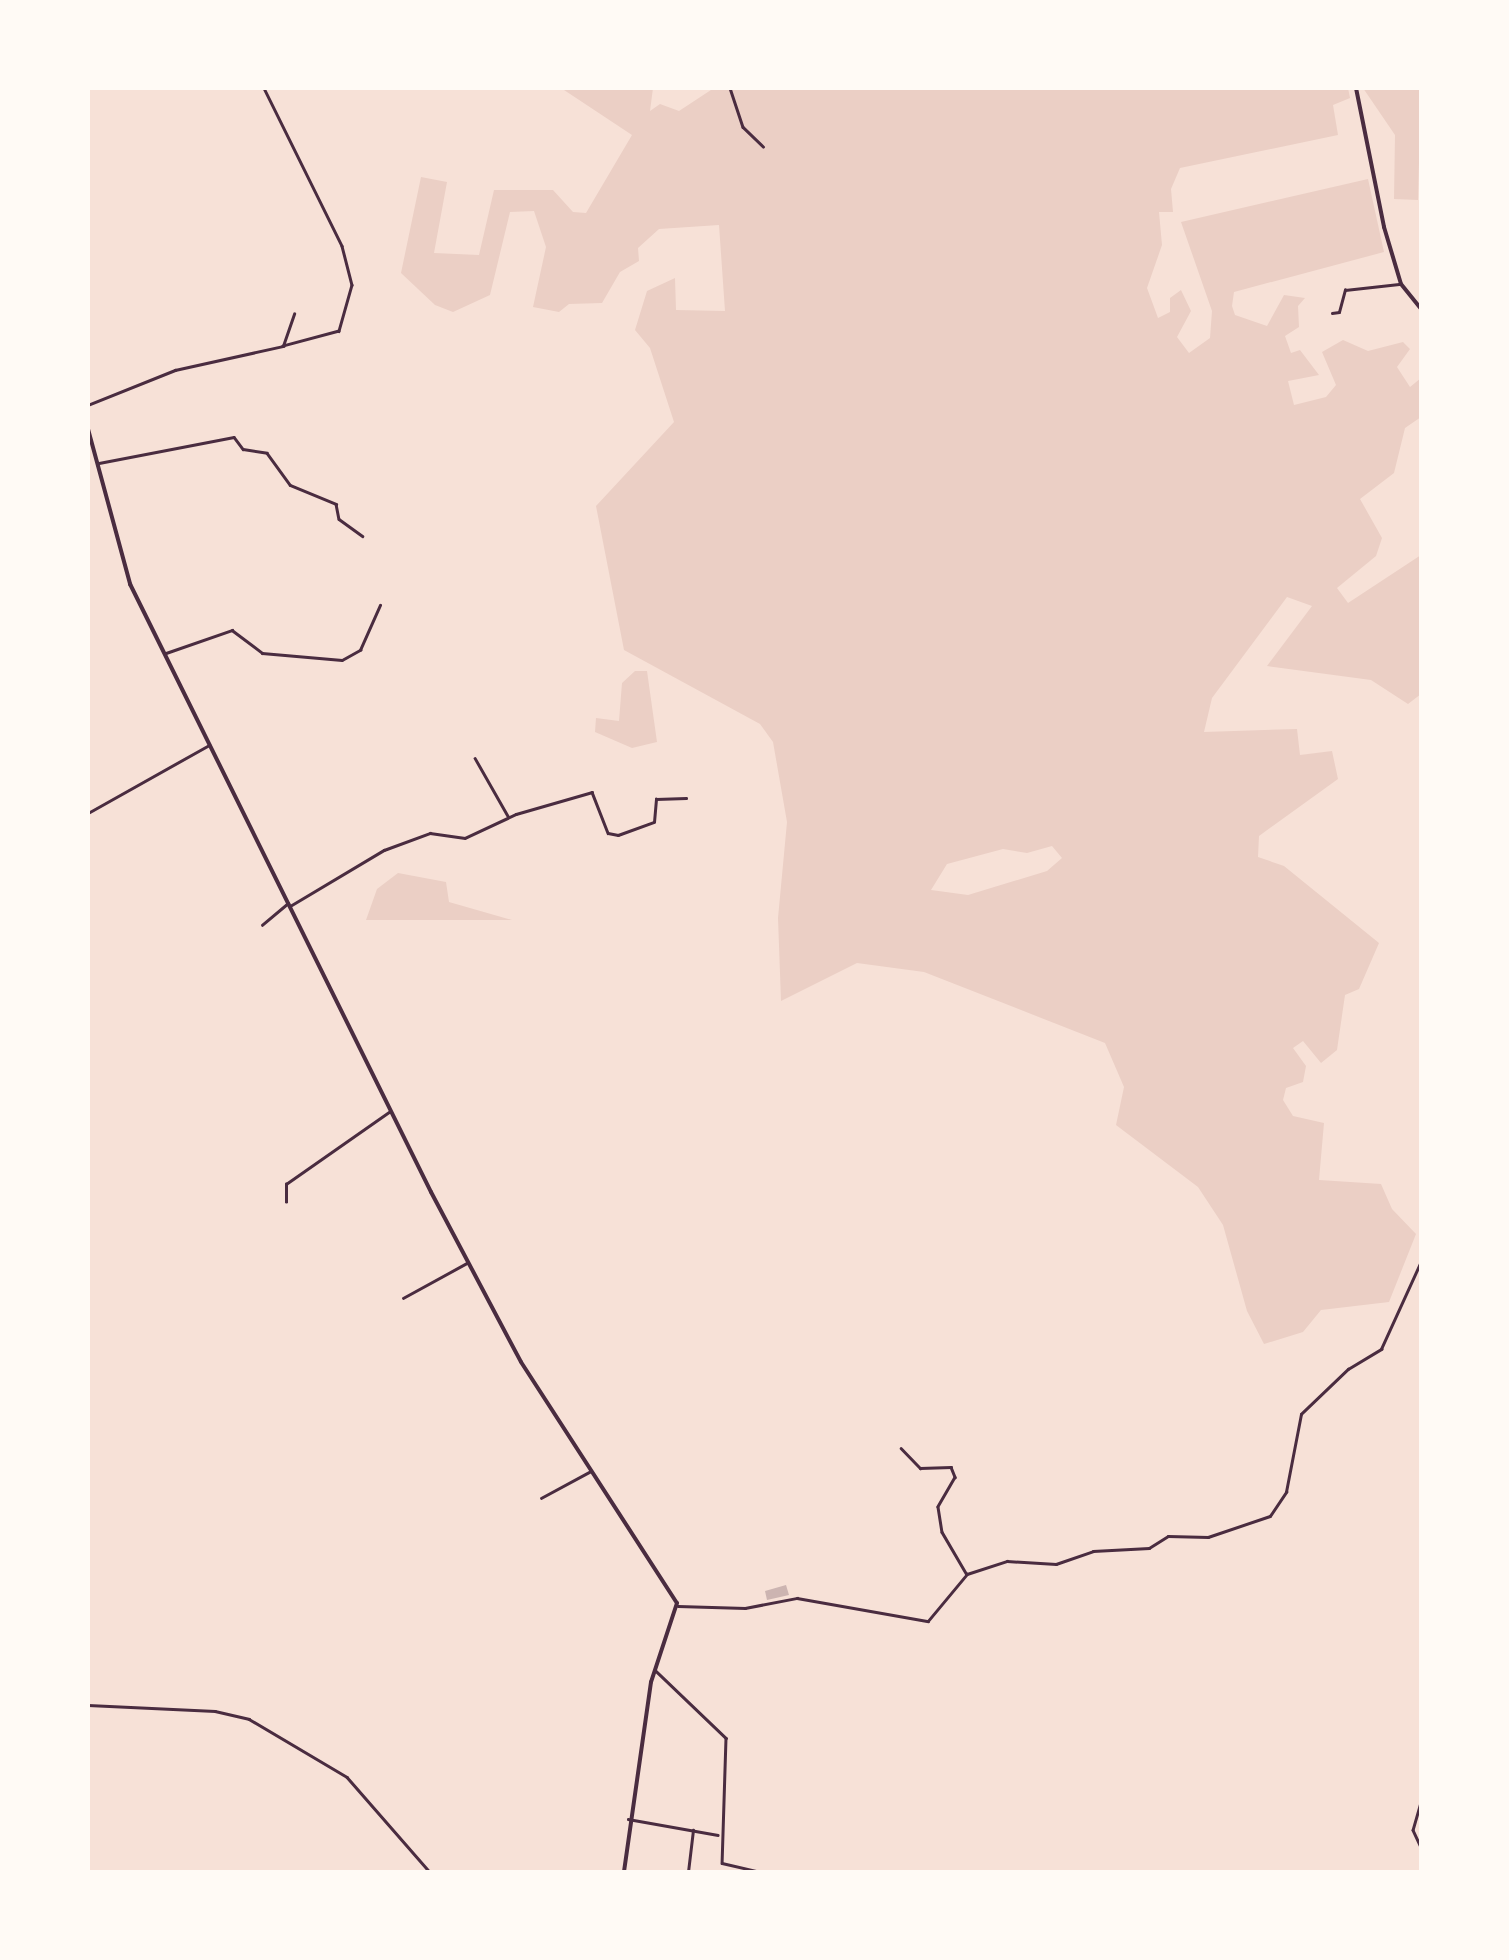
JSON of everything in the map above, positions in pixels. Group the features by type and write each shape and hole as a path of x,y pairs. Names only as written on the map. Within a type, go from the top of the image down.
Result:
{"main road":[{"path":"1356,88 1401,284 1422,310"},
{"path":"88,429 130,584 390,1112 467,1263 590,1471 678,1606 656,1670 628,1819 624,1872"}],"street":[{"path":"88,405 184,367 339,332 352,285 342,246 264,88"},
{"path":"730,88 743,126 763,146"},
{"path":"1332,313 1339,312 1345,290 1401,284"},
{"path":"284,346 294,314"},
{"path":"98,463 234,437 242,449 268,452 290,485 336,504 340,519 362,536"},
{"path":"165,654 232,630 262,653 342,660 360,650 380,605"},
{"path":"88,813 210,744"},
{"path":"475,758 509,817"},
{"path":"262,925 384,850 430,832 465,838 509,817 592,792 608,832 618,835 654,822 656,800 686,798"},
{"path":"286,1202 286,1184 390,1112"},
{"path":"678,1606 744,1608 797,1598 922,1621 937,1614 950,1589 968,1574 1007,1562 1048,1566 1093,1551 1149,1548 1168,1536 1208,1536 1270,1516 1286,1492 1301,1414 1381,1349 1422,1259"},
{"path":"403,1298 467,1263"},
{"path":"900,1448 920,1468 951,1467 955,1476 938,1507 942,1532 968,1574"},
{"path":"540,1498 590,1471"},
{"path":"656,1670 726,1738 720,1835 722,1872"},
{"path":"88,1705 216,1710 249,1719 355,1784 430,1872"},
{"path":"1422,1800 1413,1830 1422,1849"},
{"path":"628,1819 720,1835"},
{"path":"688,1872 694,1830"},
{"path":"722,1864 761,1872"}],"shaded area":[{"path":"561,88 653,88 650,111 660,104 679,111 714,88 1348,88 1350,98 1333,105 1338,135 1180,168 1171,189 1173,212 1159,212 1162,245 1147,288 1158,318 1170,312 1170,298 1181,290 1191,311 1177,337 1189,353 1210,338 1212,311 1181,222 1368,179 1384,252 1234,292 1232,306 1235,315 1267,326 1284,295 1305,298 1298,306 1299,327 1285,336 1291,353 1300,350 1319,375 1288,381 1294,405 1326,397 1336,385 1322,352 1343,340 1368,351 1403,342 1410,349 1397,367 1410,387 1421,378 1421,417 1405,428 1394,473 1360,499 1382,538 1376,556 1337,588 1348,603 1421,555 1421,694 1408,704 1371,680 1267,666 1312,606 1287,597 1212,698 1204,732 1297,729 1300,755 1332,751 1338,779 1259,836 1258,857 1284,866 1379,943 1359,989 1345,995 1337,1050 1321,1063 1303,1041 1293,1048 1306,1066 1303,1082 1286,1088 1283,1100 1293,1116 1324,1123 1319,1180 1381,1184 1392,1209 1416,1234 1389,1302 1321,1310 1303,1332 1264,1344 1247,1311 1223,1225 1198,1187 1116,1125 1124,1087 1105,1043 924,972 857,963 781,1001 778,918 787,822 773,742 760,724 624,650 596,506 674,422 650,348 635,330 647,291 675,278 676,310 725,311 719,225 659,229 638,248 639,261 620,272 602,303 569,304 559,312 533,307 546,247 534,211 510,212 490,295 453,312 435,305 401,273 421,177 447,182 434,253 479,255 494,190 553,190 573,212 586,213 632,135","holes":["1052,846 1062,858 1047,871 968,895 931,890 947,864 1003,849 1027,853"]},
{"path":"1363,88 1421,88 1418,200 1394,199 1395,135"},
{"path":"635,671 647,671 657,742 632,748 595,732 596,718 619,721 622,683"},
{"path":"398,873 446,882 449,902 512,920 366,920 377,889"}],"building":[{"path":"786,1585 789,1595 767,1600 765,1591"}]}
